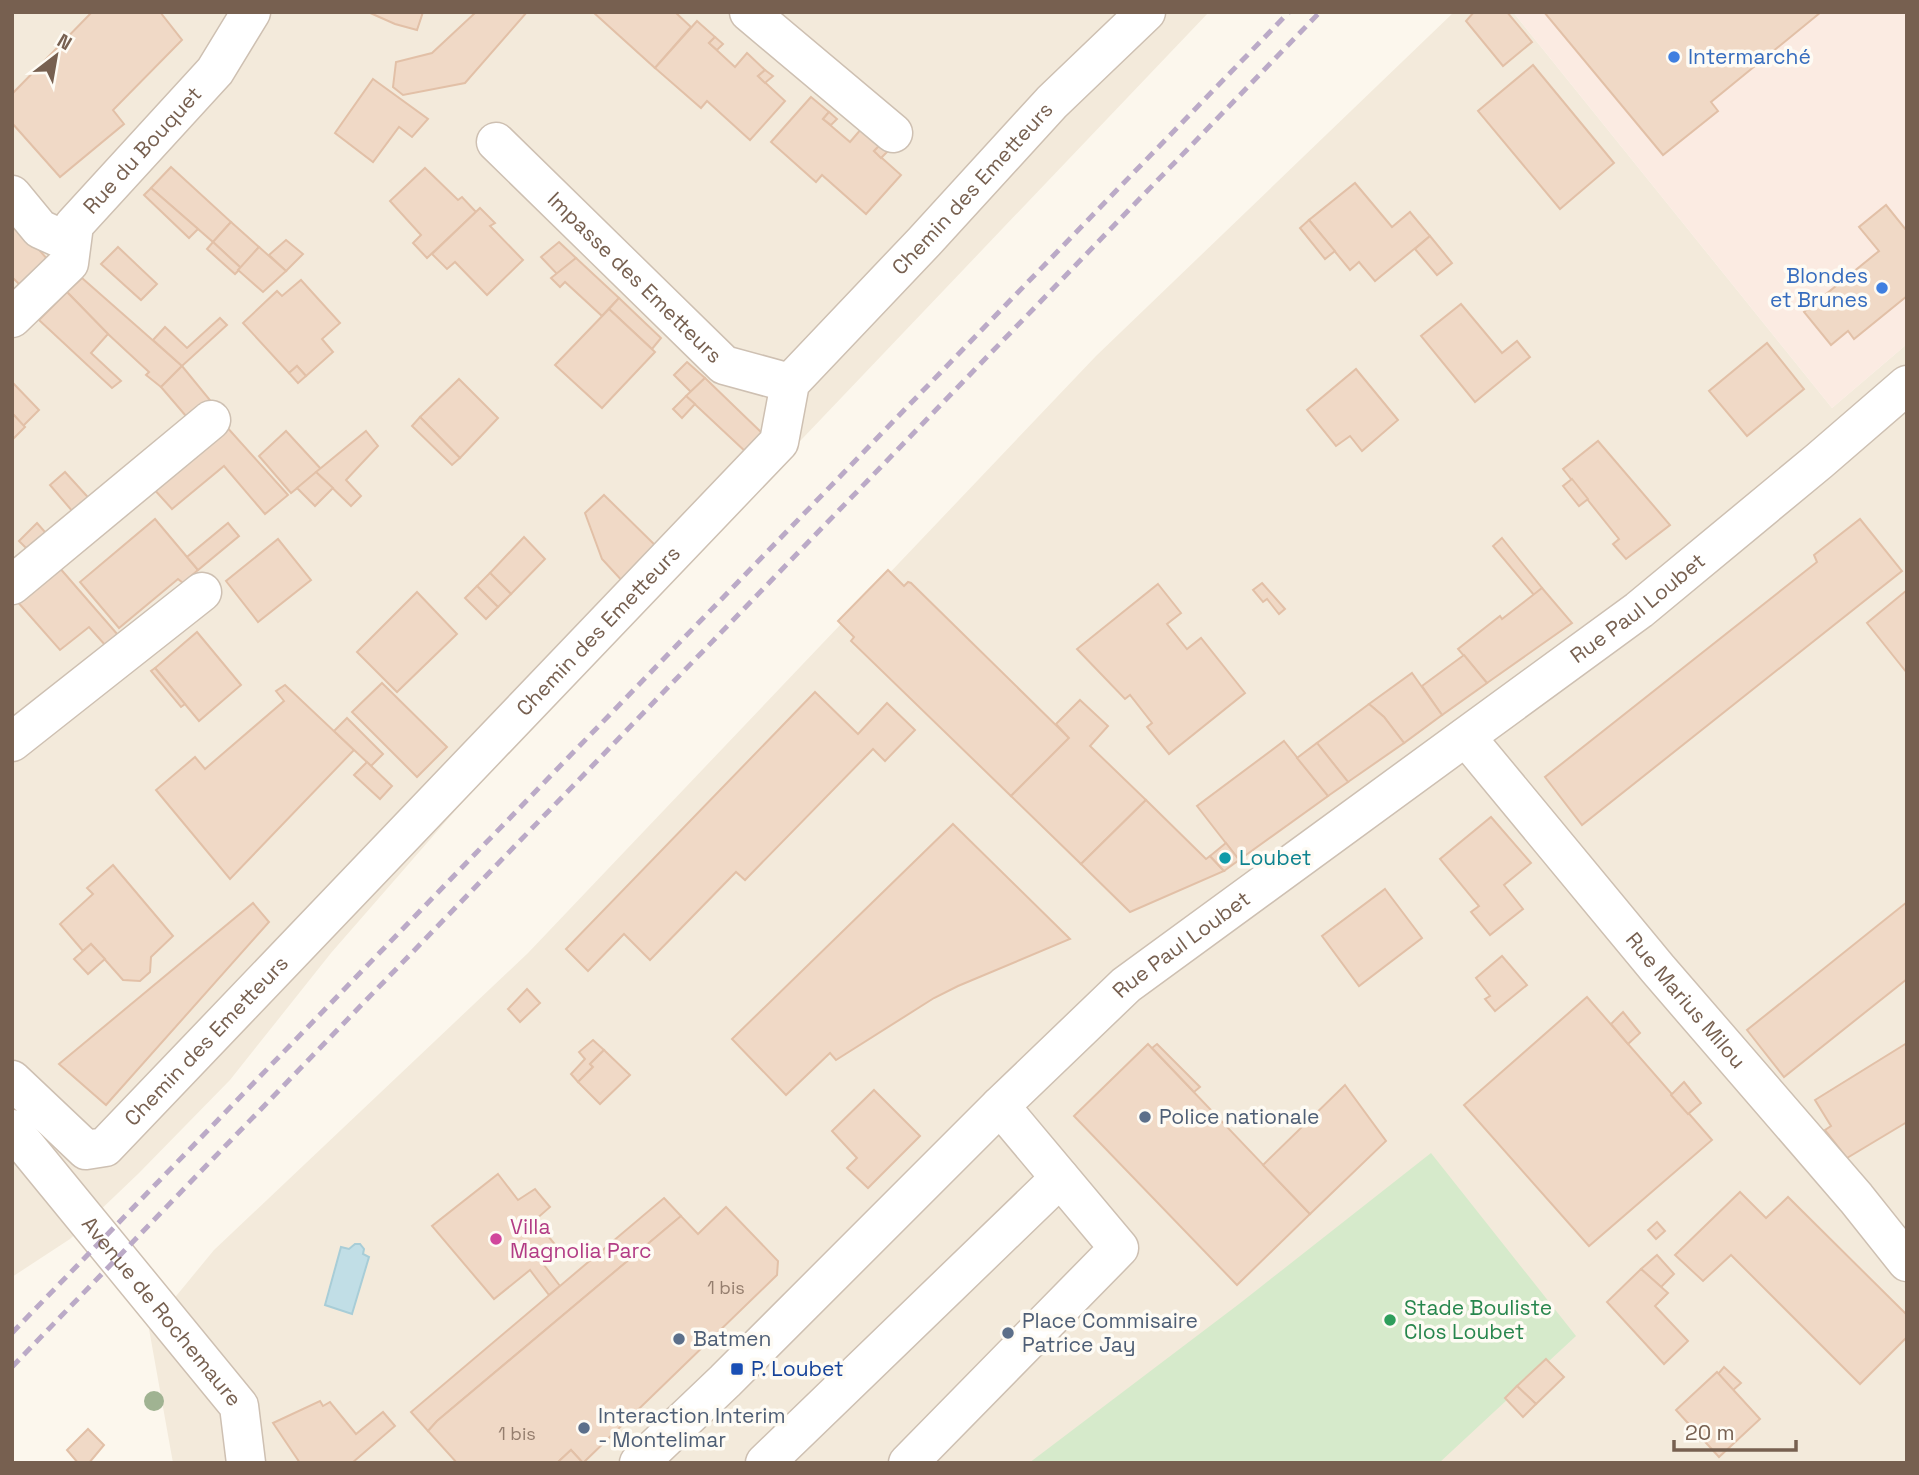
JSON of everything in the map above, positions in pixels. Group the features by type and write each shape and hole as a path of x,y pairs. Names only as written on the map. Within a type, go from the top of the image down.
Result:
{"street":[{"name":"Rue du Bouquet","path":"12,318 69,262 74,225 215,71 251,12"},
{"path":"749,12 893,133"},
{"name":"Chemin des Emetteurs","path":"12,1080 86,1150 105,1147 779,442 790,383 1052,102 1146,12"},
{"name":"Impasse des Emetteurs","path":"496,142 724,365 790,383"},
{"path":"12,195 40,229 71,243"},
{"name":"Rue Paul Loubet","path":"648,1460 1000,1106 1126,985 1639,610 1819,461 1907,384"},
{"path":"12,585 211,420"},
{"path":"12,742 202,592"},
{"name":"Rue Marius Milou","path":"1466,737 1658,969 1856,1198 1907,1262"},
{"path":"908,1463 1119,1248 1000,1106"},
{"name":"Avenue de Rochemaure","path":"12,1129 239,1406 246,1463"},
{"path":"765,1463 1060,1178"}],"shaded area":[{"path":"12,12 1209,12 536,718 331,953 230,1080 70,1239 12,1277"},
{"path":"1454,12 1513,12 1832,408 1907,344 1907,1463 173,1463 149,1329 214,1250 528,953 1096,356"},
{"path":"1513,12 1907,12 1907,344 1832,408"}],"green space":[{"name":"Stade Bouliste Clos Loubet","path":"1431,1153 1576,1336 1439,1463 1029,1463 1239,1304"}],"water":[{"path":"360,1244 364,1249 363,1254 369,1257 352,1314 325,1305 341,1247 349,1249"}],"building":[{"path":"92,12 160,12 182,40 113,110 124,124 60,177 12,123 12,94"},
{"path":"368,12 423,12 417,30"},
{"path":"476,12 527,12 465,83 403,95 393,87 396,62 432,53"},
{"path":"593,12 675,12 691,27 655,68"},
{"path":"1474,12 1507,12 1532,42 1503,66 1466,21"},
{"name":"Intermarché","path":"1544,12 1821,12 1711,102 1718,111 1663,155"},
{"path":"697,21 715,37 709,43 735,67 747,53 765,70 758,76 785,101 750,140 707,101 701,108 655,68"},
{"path":"715,37 723,44 717,50 709,43"},
{"path":"1533,65 1614,163 1560,209 1478,111"},
{"path":"765,70 773,76 765,83 758,76"},
{"path":"373,79 428,119 412,137 399,127 373,162 335,133"},
{"path":"811,97 829,112 823,119 850,142 862,128 880,145 874,151 901,175 866,214 822,175 816,182 771,142"},
{"path":"829,112 837,119 831,125 823,119"},
{"path":"880,145 887,152 881,158 874,151"},
{"path":"171,167 231,222 213,242 151,188"},
{"path":"425,168 458,200 462,197 476,212 427,258 413,243 421,235 390,201"},
{"path":"1355,183 1392,227 1410,212 1430,236 1375,281 1359,262 1350,270 1309,220"},
{"path":"151,188 198,229 189,238 144,195"},
{"path":"1886,205 1907,231 1907,296 1854,339 1848,331 1831,345 1804,312 1879,251 1859,227"},
{"path":"480,208 495,223 490,226 523,260 487,295 455,262 447,269 432,254"},
{"path":"1309,220 1335,251 1325,259 1300,228"},
{"path":"14,221 48,260 21,286 12,277"},
{"path":"231,222 259,247 241,268 213,242"},
{"path":"1430,236 1452,263 1437,275 1415,249"},
{"path":"286,240 303,254 286,271 269,255"},
{"path":"213,242 241,268 235,274 207,249"},
{"path":"559,242 576,258 557,274 541,257"},
{"path":"118,247 157,284 141,300 101,264"},
{"path":"259,247 286,271 263,292 238,270"},
{"path":"576,258 619,298 602,316 565,282 560,287 551,278"},
{"path":"82,278 182,366 161,387 146,375 149,372 67,292"},
{"path":"301,280 340,323 322,339 333,352 306,376 297,366 289,373 243,323 277,291 282,296"},
{"path":"67,292 108,334 91,353 121,381 112,388 39,320"},
{"path":"619,298 661,338 652,349 609,309"},
{"path":"1461,304 1502,353 1517,341 1530,357 1475,402 1421,336"},
{"path":"609,309 655,352 602,408 555,365"},
{"path":"220,318 227,325 182,366 153,340 165,327 187,348"},
{"path":"1767,343 1804,389 1747,436 1709,391"},
{"path":"687,362 705,378 691,392 674,375"},
{"path":"182,366 214,405 192,423 161,387"},
{"path":"297,366 306,376 298,383 289,373"},
{"path":"1356,369 1398,420 1362,451 1350,436 1336,446 1307,410"},
{"path":"705,378 764,435 747,453 686,396"},
{"path":"459,379 498,418 460,458 420,417"},
{"path":"12,382 39,410 23,426 12,413"},
{"path":"686,396 695,404 682,418 673,409"},
{"path":"12,415 25,427 12,440"},
{"path":"420,417 460,458 452,465 412,426"},
{"path":"225,425 288,495 265,514 224,466 172,509 152,487"},
{"path":"286,431 321,469 291,493 259,456"},
{"path":"366,431 378,446 346,480 361,496 351,506 316,472"},
{"path":"1598,441 1670,525 1626,559 1613,544 1619,539 1563,469"},
{"path":"65,472 95,505 79,519 50,485"},
{"path":"316,472 333,488 315,506 297,488"},
{"path":"1572,479 1588,499 1579,506 1563,486"},
{"path":"604,495 658,548 625,584 602,559 585,513"},
{"path":"155,519 198,570 183,583 178,579 119,628 80,582"},
{"path":"1860,519 1902,571 1582,825 1545,777 1817,562 1814,555"},
{"path":"37,523 53,541 34,556 19,541"},
{"path":"228,523 239,536 198,570 187,557"},
{"path":"524,537 545,559 511,594 490,573"},
{"path":"1502,538 1542,588 1534,595 1493,546"},
{"path":"278,539 311,580 258,622 226,581"},
{"path":"58,566 118,635 106,646 89,627 60,650 16,600"},
{"path":"888,570 904,586 908,582 911,583 1069,738 1011,796 851,641 854,637 838,621"},
{"path":"490,573 511,594 498,607 477,586"},
{"path":"1262,583 1285,609 1279,614 1267,599 1263,602 1253,590"},
{"path":"1158,584 1181,613 1167,624 1187,649 1201,638 1245,693 1169,754 1147,727 1152,723 1130,695 1125,699 1077,649"},
{"path":"477,586 498,607 486,619 465,598"},
{"path":"1542,588 1572,623 1487,683 1458,649"},
{"path":"1907,590 1907,673 1867,623"},
{"path":"417,592 457,634 397,692 357,652"},
{"path":"197,632 241,685 199,721 155,668"},
{"path":"1464,655 1487,683 1442,715 1422,686"},
{"path":"155,668 185,704 181,707 151,671"},
{"path":"1412,673 1442,715 1404,743 1384,717 1369,704"},
{"path":"382,683 447,747 417,777 352,712"},
{"path":"285,685 354,750 230,879 156,790 195,757 205,769 284,701 276,691"},
{"path":"815,692 858,734 887,703 915,730 885,761 873,749 745,880 736,872 650,960 624,934 588,971 566,949"},
{"path":"1080,700 1108,726 1090,746 1146,800 1081,864 1011,796 1069,738 1056,724"},
{"path":"1369,704 1384,717 1404,743 1348,782 1317,743"},
{"path":"347,718 383,754 371,766 334,731"},
{"path":"1284,741 1328,796 1239,860 1197,806"},
{"path":"1317,743 1348,782 1328,796 1297,758"},
{"path":"367,762 392,786 380,799 354,775"},
{"path":"1146,800 1206,859 1210,856 1224,871 1130,912 1081,864"},
{"path":"1491,817 1531,863 1504,885 1523,909 1490,935 1471,912 1479,906 1440,859"},
{"path":"953,824 1070,939 934,998 836,1060 830,1053 786,1095 732,1039"},
{"name":"Loubet","path":"1226,843 1239,860 1224,871 1210,856"},
{"path":"113,865 173,936 151,957 150,972 140,981 123,980 91,944 83,951 60,924 93,894 87,888"},
{"path":"1385,889 1422,938 1359,986 1322,936"},
{"path":"1907,902 1907,979 1784,1077 1747,1030"},
{"path":"253,903 269,922 106,1105 59,1064"},
{"path":"91,944 105,959 88,974 74,959"},
{"path":"1502,956 1527,985 1495,1011 1485,999 1490,996 1476,978"},
{"path":"527,989 540,1003 520,1022 508,1009"},
{"path":"1587,997 1712,1140 1589,1246 1464,1105"},
{"path":"1623,1012 1640,1033 1628,1044 1611,1024"},
{"path":"593,1040 604,1050 590,1064 593,1067 578,1082 571,1074 585,1059 579,1052"},
{"path":"1907,1043 1907,1122 1847,1158 1825,1130 1831,1126 1815,1100"},
{"path":"1148,1044 1310,1214 1237,1285 1074,1116"},
{"path":"1157,1044 1200,1087 1194,1092 1152,1048"},
{"path":"604,1050 630,1075 600,1104 578,1082 593,1067 590,1064"},
{"path":"1684,1082 1701,1103 1688,1114 1671,1095"},
{"path":"1345,1085 1386,1141 1310,1214 1263,1165"},
{"path":"874,1090 920,1136 868,1188 847,1168 857,1158 832,1131"},
{"path":"498,1174 518,1200 535,1189 550,1207 535,1220 557,1247 541,1261 560,1286 549,1295 530,1270 494,1299 432,1226"},
{"path":"1740,1192 1766,1218 1788,1197 1907,1315 1907,1337 1860,1384 1731,1255 1703,1281 1675,1255"},
{"path":"664,1198 681,1216 428,1431 411,1412"},
{"path":"726,1207 778,1261 777,1275 583,1463 571,1450 557,1463 457,1463 428,1431 681,1216 698,1234"},
{"path":"1657,1222 1665,1231 1656,1239 1648,1230"},
{"path":"1657,1255 1674,1274 1661,1287 1641,1269"},
{"path":"1641,1269 1668,1293 1655,1306 1688,1341 1664,1364 1607,1302"},
{"path":"1546,1359 1564,1377 1536,1404 1517,1386"},
{"path":"1724,1367 1741,1383 1733,1390 1718,1374"},
{"path":"1717,1372 1760,1419 1719,1457 1676,1410"},
{"path":"1517,1386 1536,1404 1523,1417 1505,1398"},
{"path":"320,1401 323,1406 330,1402 356,1434 383,1412 395,1426 352,1463 300,1463 273,1423"},
{"path":"88,1429 104,1445 89,1463 78,1463 67,1450"},
{"path":"571,1450 583,1463 557,1463"}],"railway":[{"path":"12,1333 1289,12"},
{"path":"12,1367 1320,12"}],"place":[{"name":"Intermarché","path":"1674,57"},
{"name":"Blondes et Brunes","path":"1882,288"},
{"name":"Loubet","path":"1225,858"},
{"name":"Police nationale","path":"1145,1117"},
{"name":"Villa Magnolia Parc","path":"496,1239"},
{"name":"Stade Bouliste Clos Loubet","path":"1390,1320"},
{"name":"Place Commisaire Patrice Jay","path":"1008,1333"},
{"name":"Batmen","path":"679,1339"},
{"name":"P. Loubet","path":"737,1369"},
{"name":"Interaction Interim - Montelimar","path":"584,1428"}]}
